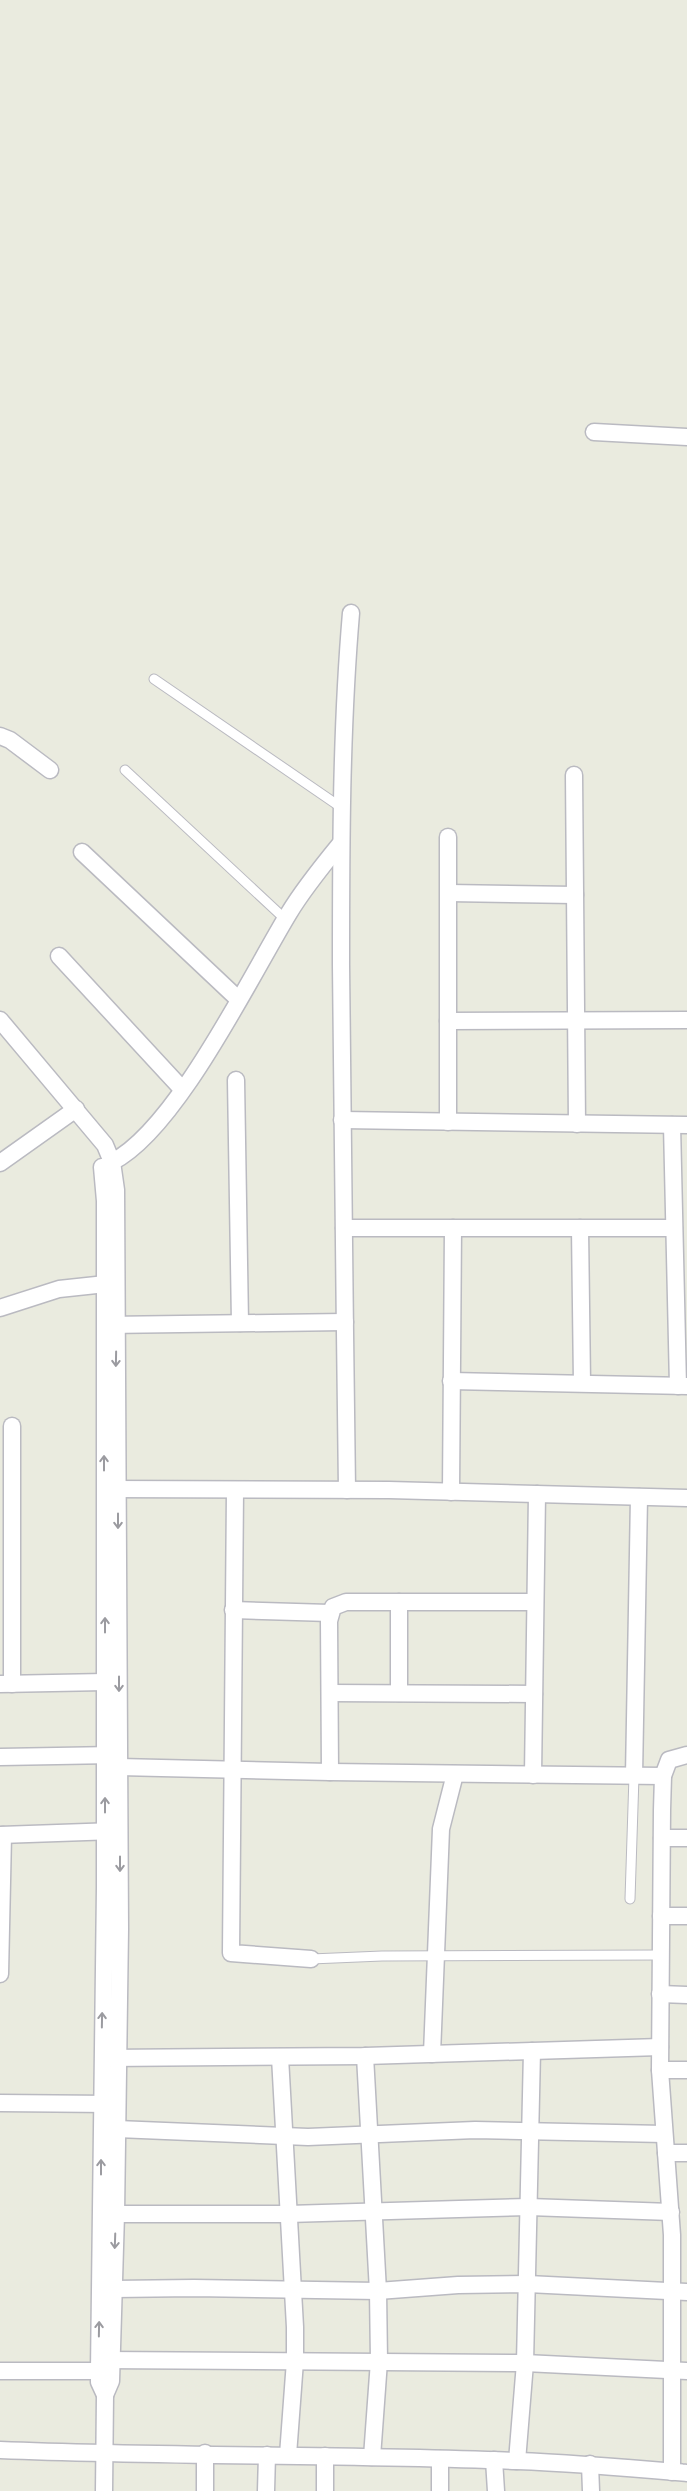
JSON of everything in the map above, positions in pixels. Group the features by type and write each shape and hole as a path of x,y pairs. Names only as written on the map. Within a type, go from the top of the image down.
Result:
{"street":[{"path":"594,432 687,437"},
{"path":"347,1490 342,1120 341,844 342,733 351,613"},
{"path":"0,736 10,740 50,770"},
{"path":"574,775 577,1124"},
{"path":"448,837 448,1122"},
{"path":"112,1162 141,1142 182,1089 301,894 341,844"},
{"path":"82,852 238,999"},
{"path":"449,893 575,895"},
{"path":"59,956 182,1089"},
{"path":"448,1021 687,1020"},
{"path":"3,1028 76,1109 105,1145 112,1162 116,1201 111,1283 114,1759 108,2214 103,2364"},
{"path":"236,1080 240,1323"},
{"path":"0,1163 76,1109"},
{"path":"342,1120 680,1125 674,1228 682,1386 451,1381"},
{"path":"100,1139 111,1283"},
{"path":"344,1228 674,1228"},
{"path":"451,1492 453,1228"},
{"path":"580,1228 582,1383"},
{"path":"0,1308 44,1292 111,1283"},
{"path":"111,1325 345,1322"},
{"path":"8,1434 6,1684 105,1682"},
{"path":"111,1489 347,1490 687,1498"},
{"path":"111,1489 105,1682 114,1759"},
{"path":"235,1490 231,1953 311,1959"},
{"path":"533,1775 537,1494"},
{"path":"634,1776 639,1497"},
{"path":"330,1772 330,1613 333,1607 346,1602 536,1602"},
{"path":"399,1602 399,1693"},
{"path":"233,1610 330,1613"},
{"path":"330,1693 534,1694"},
{"path":"0,2450 105,2454 205,2453 494,2460 590,2464 680,2472 680,2292 677,2220 664,2134 660,2070 660,1994 663,1776 669,1760 687,1755"},
{"path":"0,1757 114,1759 233,1770 663,1776"},
{"path":"432,2054 441,1829 455,1774"},
{"path":"0,1974 2,1835 112,1831"},
{"path":"662,1838 687,1838"},
{"path":"661,1916 687,1916"},
{"path":"660,1994 687,1995"},
{"path":"110,2058 365,2056 660,2047"},
{"path":"517,2461 525,2363 528,2284 532,2051"},
{"path":"365,2056 378,2291 379,2361 372,2457"},
{"path":"280,2057 295,2361 288,2455"},
{"path":"660,2070 687,2070"},
{"path":"0,2103 109,2104"},
{"path":"104,2491 104,2394 99,2382 114,2290 108,2214 117,2129 109,2104"},
{"path":"117,2129 284,2137 370,2136 466,2130 664,2134"},
{"path":"666,2153 687,2153"},
{"path":"108,2214 288,2214 529,2207 677,2220"},
{"path":"114,2290 194,2288 378,2291 458,2285 528,2284 680,2292"},
{"path":"0,2371 103,2364 295,2361 525,2363 680,2371"},
{"path":"205,2453 205,2491"},
{"path":"266,2491 267,2455"},
{"path":"325,2456 325,2491"},
{"path":"440,2459 440,2491"},
{"path":"494,2460 496,2491"},
{"path":"590,2464 591,2491"}],"lane":[{"path":"154,679 342,808"},
{"path":"125,770 285,920"},
{"path":"630,1899 634,1776"},
{"path":"311,1959 435,1956 661,1955"}]}
